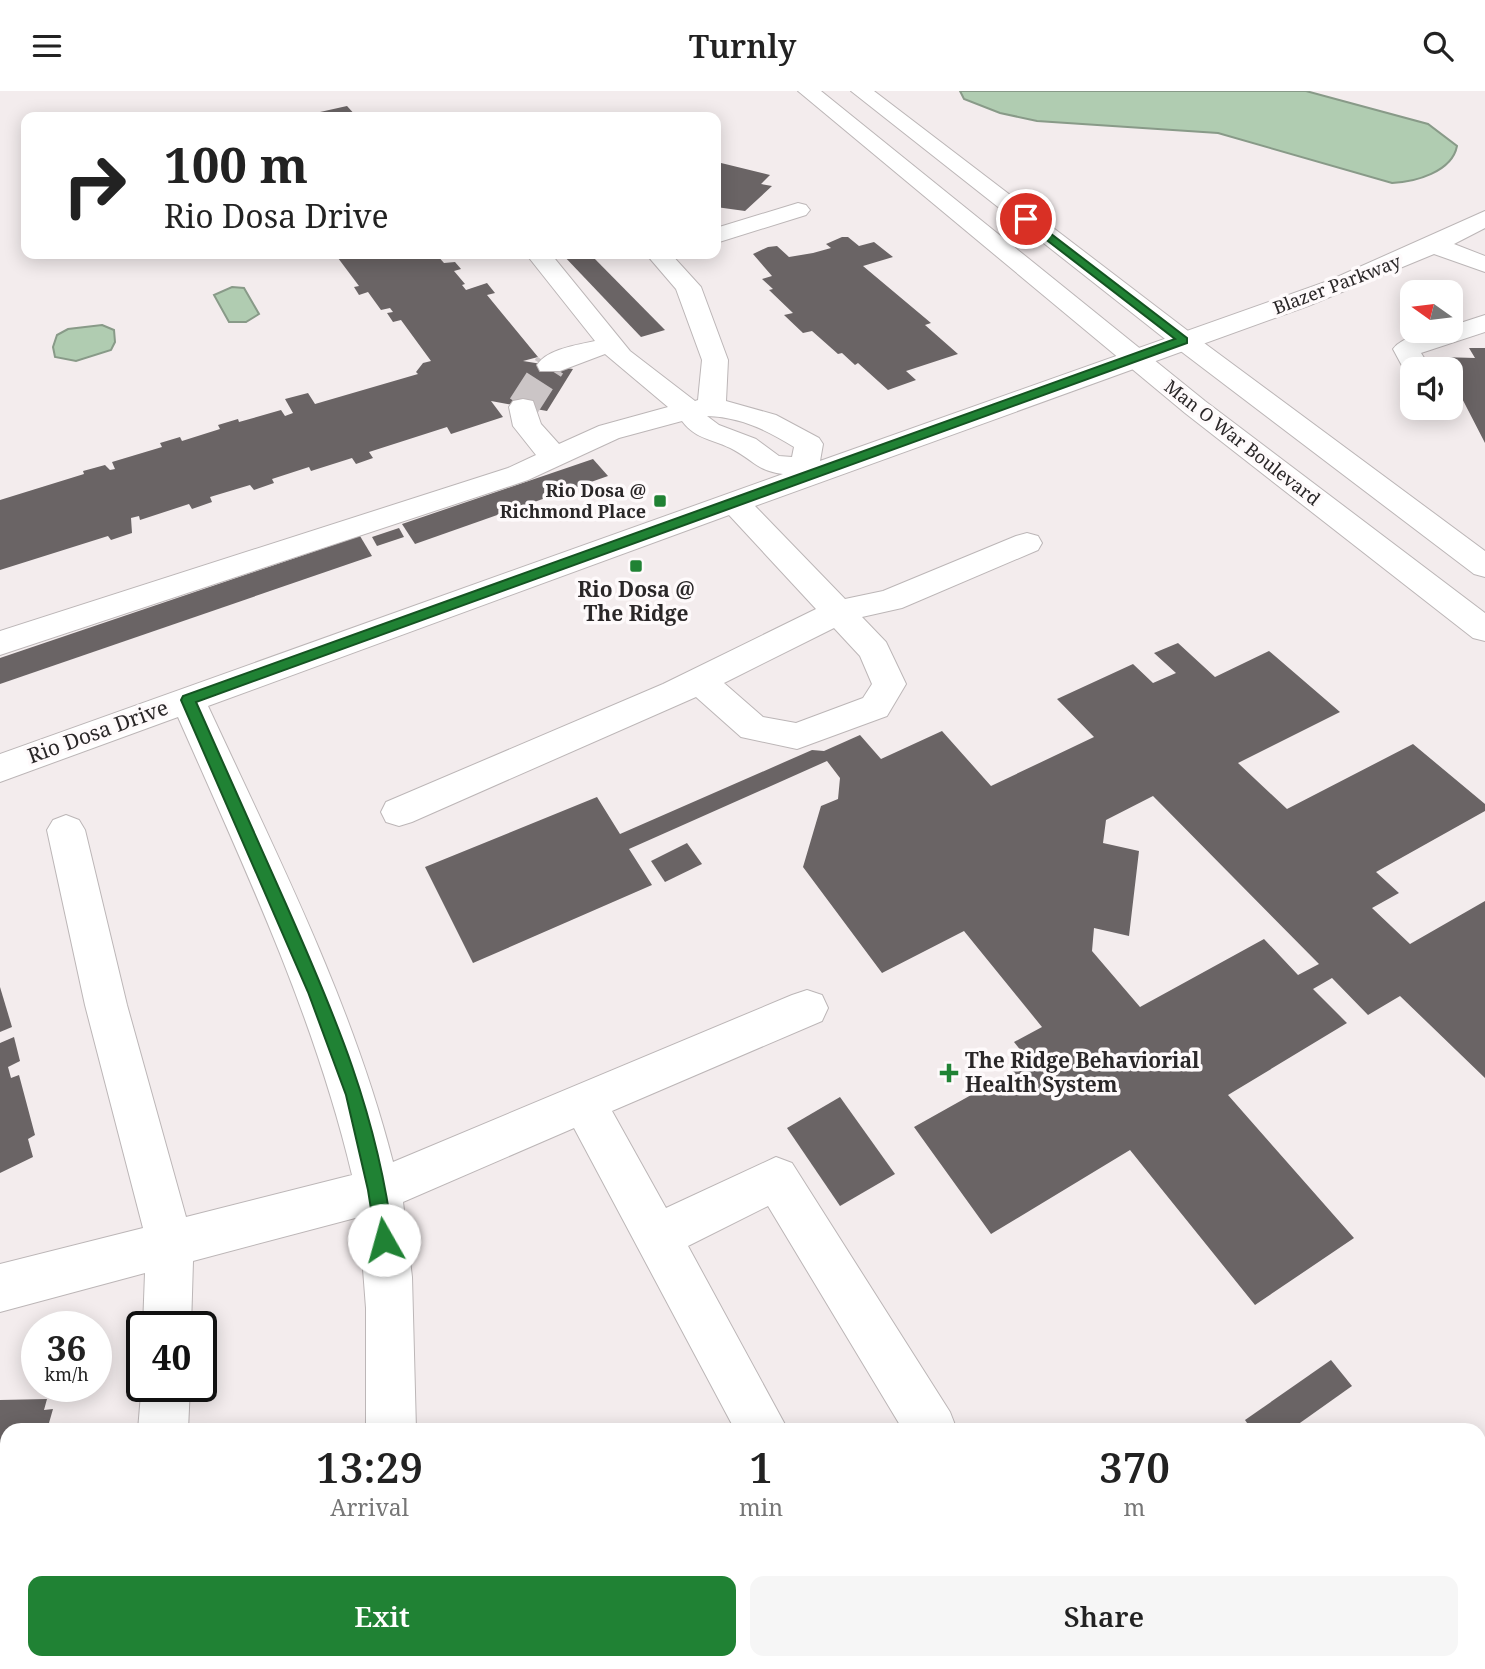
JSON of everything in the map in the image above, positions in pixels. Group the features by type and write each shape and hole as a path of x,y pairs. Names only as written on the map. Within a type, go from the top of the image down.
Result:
{"street":[{"name":"Man O War Boulevard","path":"808,91 1136,359 1485,630"},
{"path":"861,91 1183,340 1485,567"},
{"path":"721,234 798,210"},
{"name":"Blazer Parkway","path":"1183,340 1342,286 1436,246 1485,218"},
{"path":"1436,246 1485,265"},
{"path":"542,259 621,357 700,407"},
{"path":"664,259 688,287 715,360 700,407"},
{"path":"1410,357 1406,349 1485,323"},
{"name":"Rio Dosa Drive","path":"0,768 735,503 808,471 1136,359 1183,340"},
{"path":"550,366 580,352 611,345"},
{"path":"523,407 527,426 554,457"},
{"path":"0,643 492,482 609,432 700,407 739,411 786,429 809,444 808,471"},
{"path":"699,681 753,728 797,736 875,706 889,684 874,650 735,503"},
{"path":"399,813 699,681 838,612 891,600 1027,543"},
{"path":"188,700 316,992 355,1095 378,1190 389,1290 391,1423"},
{"path":"66,830 106,1005 170,1244 168,1311"},
{"path":"0,1288 378,1190 807,1008"},
{"path":"584,1103 758,1423"},
{"path":"657,1237 776,1178 929,1423"},
{"path":"163,1423 164,1402"}],"shaded area":[{"path":"960,91 1306,91 1428,124 1457,146 1454,155 1440,169 1421,178 1392,183 1218,133 1037,121 1000,113 964,99"},
{"path":"232,287 244,288 259,314 246,322 229,322 214,295"},
{"path":"102,325 114,330 115,342 111,350 76,361 55,357 53,347 57,335 68,329"}],"building":[{"path":"347,106 352,112 320,112"},
{"path":"721,163 770,175 761,184 772,186 745,211 721,208"},
{"path":"848,237 859,246 874,242 893,257 863,266 931,323 925,325 958,354 906,371 916,380 888,390 858,363 855,365 842,353 838,354 812,331 803,333 784,315 793,313 769,290 773,289 762,279 772,276 753,254 777,246 789,257 813,253 831,248 826,244"},
{"path":"339,259 440,259 444,263 455,262 461,269 454,271 465,284 462,285 466,290 487,283 495,293 487,295 538,357 523,361 573,369 547,411 491,401 503,417 451,434 447,427 369,452 373,458 356,464 352,458 311,471 309,467 272,479 274,483 254,490 250,485 210,497 212,502 192,509 189,504 140,520 139,516 131,518 132,533 111,540 108,536 0,570 0,500 105,465 110,470 115,469 112,462 162,447 160,443 180,437 182,441 220,429 218,425 238,419 239,422 281,410 285,416 293,413 285,399 308,393 315,404 418,374 416,372 423,363 431,361 401,320 393,322 387,313 393,312 390,308 381,310 368,292 359,295 354,287 359,286"},
{"path":"567,259 595,259 665,330 641,337"},
{"path":"1469,348 1485,348 1485,443 1463,400 1463,358 1475,358"},
{"path":"593,459 608,476 415,544 402,524"},
{"path":"399,528 404,537 377,546 372,537"},
{"path":"360,536 372,556 0,684 0,658"},
{"path":"1178,643 1215,677 1269,651 1340,712 1238,763 1287,809 1413,744 1485,804 1485,811 1376,872 1399,893 1372,908 1410,944 1485,901 1485,1078 1400,996 1368,1015 1332,978 1313,989 1347,1023 1228,1095 1354,1238 1255,1305 1130,1150 991,1234 914,1127 1030,1062 1014,1042 1042,1027 964,931 882,973 803,867 821,806 838,799 840,778 827,761 629,849 652,885 473,963 425,867 597,797 620,834 812,750 824,751 860,735 881,759 942,731 991,786 1094,737 1057,699 1133,664 1153,683 1176,673 1154,653","holes":["1153,796 1319,964 1298,975 1264,939 1140,1007 1092,951 1094,928 1129,936 1139,851 1103,843 1106,820"]},
{"path":"687,843 702,864 665,882 651,861"},
{"path":"0,987 12,1027 0,1032"},
{"path":"14,1037 20,1061 8,1067 11,1078 19,1075 35,1135 28,1139 33,1157 0,1173 0,1043"},
{"path":"840,1097 895,1174 840,1206 787,1128"},
{"path":"1331,1360 1352,1386 1300,1423 1247,1423 1245,1420"},
{"path":"0,1400 46,1402 44,1410 53,1409 49,1423 0,1423"}],"tunnel":[{"path":"523,407 550,365"}],"place":[{"name":"Rio Dosa @ Richmond Place","path":"660,501"},
{"name":"Rio Dosa @ The Ridge","path":"636,566"},
{"name":"The Ridge Behaviorial Health System","path":"949,1073"}],"route":[{"path":"384,1240 378,1190 355,1095 316,992 188,700 1183,340 1026,219"}]}
